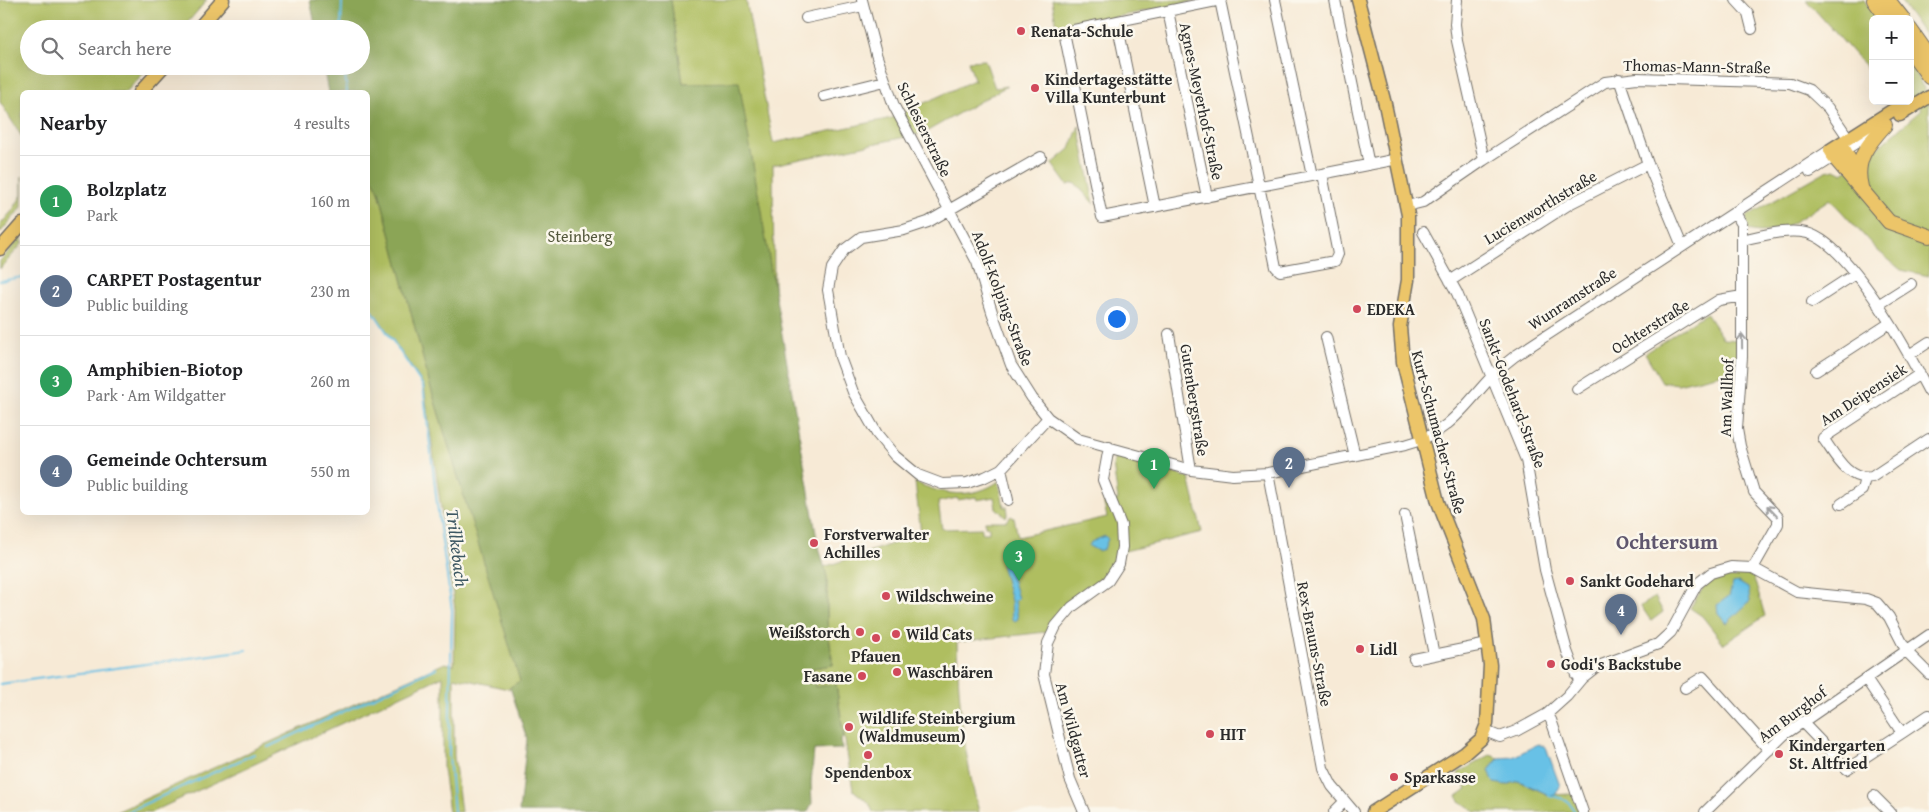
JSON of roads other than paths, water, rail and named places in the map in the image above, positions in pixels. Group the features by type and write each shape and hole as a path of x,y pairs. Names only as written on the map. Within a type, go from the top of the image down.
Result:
{"highway":[{"path":"1874,0 1894,15"},
{"path":"1890,0 1896,15"},
{"path":"1914,35 1929,56"},
{"path":"1914,56 1927,74"},
{"path":"1860,182 1862,155 1885,125"},
{"path":"1839,148 1881,215 1898,227 1929,236"},
{"path":"1908,230 1929,228"}],"main road":[{"path":"206,20 223,0"},
{"name":"Kurt-Schumacher-Straße","path":"1358,0 1398,159 1407,206 1410,240 1408,280 1400,327 1400,346 1440,508 1478,601 1488,644 1490,665 1485,731"},
{"path":"142,90 156,75"},
{"path":"1914,96 1929,87"},
{"name":"Wunramstraße","path":"1885,125 1929,97"},
{"name":"Wunramstraße","path":"1839,148 1901,105"},
{"path":"0,249 20,226"},
{"path":"1373,812 1465,753 1476,744 1485,731"}],"street":[{"path":"1276,0 1317,175 1338,254 1335,261 1280,271 1276,267 1260,186 1220,0 1064,32 1102,217 1207,197 1260,186 1317,175 1398,159"},
{"path":"1335,0 1368,165"},
{"path":"1457,0 1455,24 1457,40 1484,160"},
{"path":"1736,0 1748,13 1752,29"},
{"path":"806,18 863,3"},
{"name":"Schlesierstraße","path":"863,3 885,81 906,131 950,210"},
{"name":"Agnes-Meyerhof-Straße","path":"1168,11 1207,197"},
{"path":"1117,22 1155,207"},
{"name":"Thomas-Mann-Straße","path":"1407,206 1423,202 1605,82 1618,79 1671,78 1790,83 1809,90 1828,108 1839,148"},
{"path":"1618,79 1648,164 1682,246"},
{"path":"824,96 885,81"},
{"name":"Wunramstraße","path":"1423,439 1444,428 1460,414 1503,364 1568,319 1839,148 1885,125"},
{"name":"Wunramstraße","path":"1753,202 1773,194 1839,148"},
{"path":"1041,157 928,222 904,230 861,237 844,250 832,268 828,290 840,357 853,392 877,434 895,456 918,475 942,484 967,483 1001,470 1048,418"},
{"name":"Lucienworthstraße","path":"1450,281 1571,203 1648,164"},
{"name":"Adolf-Kolping-Straße","path":"950,210 977,262 1011,365 1032,398 1048,418 1078,439 1191,470 1233,474 1268,473 1355,456 1423,439"},
{"name":"Am Wallhof","path":"1735,213 1742,224 1742,356 1737,429 1740,446 1754,492 1778,517 1778,524 1753,568"},
{"path":"1742,240 1784,232 1806,232 1823,240 1855,274 1878,305 1929,392"},
{"name":"Sankt-Godehard-Straße","path":"1423,238 1450,281 1526,460 1545,570 1567,651 1576,675 1580,680"},
{"path":"1812,302 1855,274"},
{"path":"1878,305 1911,284"},
{"name":"Ochterstraße","path":"1577,389 1719,300 1742,296"},
{"path":"1816,370 1890,323"},
{"name":"Gutenbergstraße","path":"1169,334 1191,470"},
{"path":"1326,337 1355,456"},
{"path":"1909,355 1929,342"},
{"name":"Am Deipensiek","path":"1865,478 1843,468 1823,438 1920,374"},
{"path":"1841,504 1862,490 1865,478 1872,477 1929,439"},
{"name":"Am Wildgatter","path":"1084,812 1070,778 1044,674 1048,643 1056,626 1072,607 1108,580 1119,564 1122,546 1121,525 1103,480 1109,447"},
{"path":"1001,470 1008,500"},
{"name":"Rex-Brauns-Straße","path":"1268,473 1322,764 1328,781 1354,812"},
{"path":"1405,515 1434,655"},
{"path":"1485,731 1500,737 1506,736 1547,714 1567,696 1580,680 1596,667 1650,647 1666,638 1697,584 1711,572 1731,567 1753,568 1796,592 1866,599 1877,603 1889,617 1907,652 1929,674"},
{"name":"Am Burghof","path":"1705,812 1769,750 1802,722 1907,652 1929,635"},
{"path":"1414,659 1488,644"},
{"path":"1685,688 1703,677 1769,750"},
{"path":"1866,679 1902,733"},
{"path":"1547,714 1551,720 1583,812"},
{"path":"1802,722 1847,769 1929,715"},
{"path":"1874,796 1890,812"},
{"path":"1334,812 1344,802"}],"water":[{"path":"1105,536 1108,539 1104,549 1098,551 1089,546 1091,542"},
{"path":"1001,564 1009,567 1018,599 1015,600 1018,619 1015,621 1012,619 1011,601"},
{"path":"1738,582 1748,588 1750,601 1727,623 1718,613 1717,605 1729,596 1733,583"},
{"path":"1538,744 1546,747 1560,786 1556,794 1549,795 1519,781 1506,785 1494,783 1489,770 1499,758 1513,757"}],"waterway":[{"name":"Trillkebach","path":"341,20 342,0"},
{"name":"Trillkebach","path":"345,75 347,90"},
{"path":"0,281 20,277"},
{"name":"Trillkebach","path":"370,307 423,386 452,610 449,755 454,812"},
{"path":"0,684 247,650"},
{"path":"268,747 436,668"},
{"path":"127,812 254,754"},
{"path":"1549,795 1567,800 1575,812"}],"place":[{"name":"Renata-Schule","path":"1021,31"},
{"name":"Kindertagesstätte Villa Kunterbunt","path":"1035,88"},
{"name":"EDEKA","path":"1357,309"},
{"name":"CARPET Postagentur","path":"1289,488"},
{"name":"Bolzplatz","path":"1154,489"},
{"name":"Forstverwalter Achilles","path":"814,543"},
{"name":"Amphibien-Biotop","path":"1019,581"},
{"name":"Sankt Godehard","path":"1570,581"},
{"name":"Wildschweine","path":"886,596"},
{"name":"Weißstorch","path":"860,632"},
{"name":"Wild Cats","path":"896,634"},
{"name":"Gemeinde Ochtersum","path":"1621,635"},
{"name":"Pfauen","path":"876,638"},
{"name":"Lidl","path":"1360,649"},
{"name":"Godi's Backstube","path":"1551,664"},
{"name":"Waschbären","path":"897,672"},
{"name":"Fasane","path":"862,676"},
{"name":"Wildlife Steinbergium (Waldmuseum)","path":"849,727"},
{"name":"HIT","path":"1210,734"},
{"name":"Kindergarten St. Altfried","path":"1779,754"},
{"name":"Spendenbox","path":"868,755"},
{"name":"Sparkasse","path":"1394,777"}],"district":[{"name":"Ochtersum","path":"1667,542"}],"park label":[{"name":"Steinberg","path":"580,236"}]}
